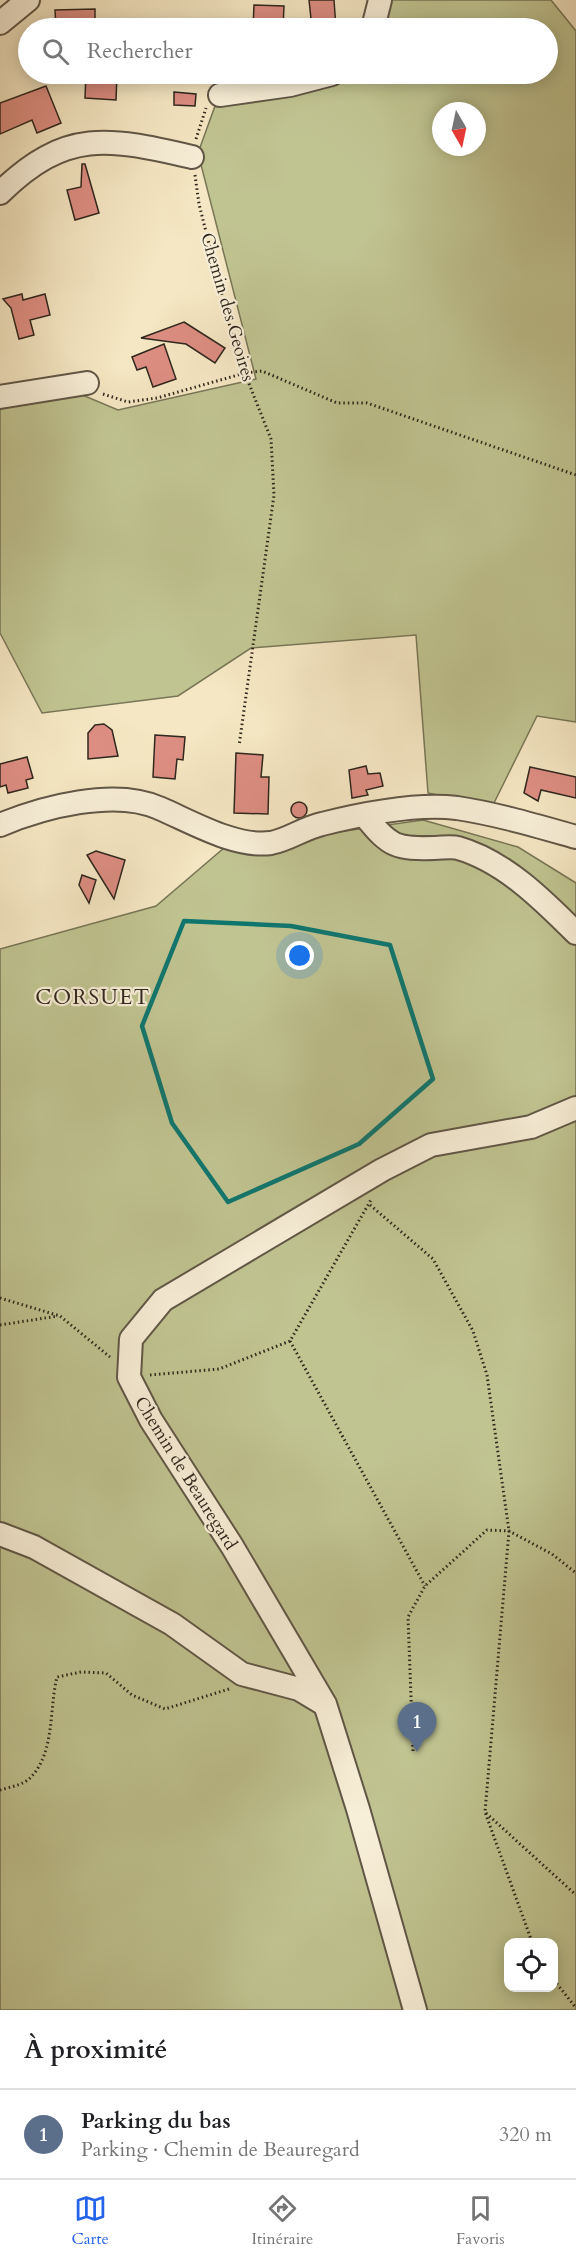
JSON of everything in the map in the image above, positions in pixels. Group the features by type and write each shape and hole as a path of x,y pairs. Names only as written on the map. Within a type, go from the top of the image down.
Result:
{"street":[{"path":"0,23 28,0"},
{"path":"376,18 380,0"},
{"path":"219,95 294,84"},
{"path":"0,193 25,169 46,155 71,147 101,143 132,143 192,157"},
{"path":"0,397 87,383"},
{"path":"0,825 27,813 91,801 127,800 158,807 198,828 240,840 271,843 323,823 410,808 456,808 576,837"},
{"path":"365,816 385,840 399,846 407,849 456,847 497,866 541,897 576,933"},
{"name":"Chemin de Beauregard","path":"415,2010 358,1809 325,1704 250,1576 151,1420 129,1377 131,1340 163,1300 382,1170 431,1145 531,1127 576,1108"},
{"path":"0,1534 34,1547 172,1624 242,1674 299,1689 325,1704"}],"path":[{"name":"Chemin des Geoires","path":"219,95 208,102 197,129 192,157 199,204 236,351 271,440 274,495 239,746"},
{"path":"87,383 100,393 128,402 157,398 245,373 262,371 337,403 367,404 576,475"},
{"path":"0,1298 60,1316 105,1351 129,1377 219,1369 290,1341 370,1205 382,1170"},
{"path":"370,1205 433,1259 473,1331 488,1376 510,1531 485,1812 531,1938"},
{"path":"0,1325 60,1316"},
{"path":"290,1341 425,1586"},
{"path":"413,1751 408,1617 425,1586 487,1530 510,1531 552,1554 576,1573"},
{"path":"0,1790 30,1779 44,1757 50,1729 51,1702 57,1677 81,1672 106,1673 132,1695 165,1708 230,1689"},
{"path":"485,1812 576,1895"},
{"path":"558,1985 576,2008"}],"highlighted area":[{"path":"184,921 291,926 390,945 433,1079 359,1144 228,1202 172,1123 142,1026"}],"green space":[{"path":"382,0 551,0 576,31 576,722 537,716 492,807 428,793 416,635 251,648 178,696 42,713 0,633 0,409 80,394 118,410 256,379 198,153 215,106 330,84 558,84 558,18 378,18"},
{"path":"423,820 518,847 576,883 576,2010 0,2010 0,949 156,906 224,848"}],"building":[{"path":"309,0 334,0 335,18 311,18"},
{"path":"254,5 284,6 283,18 253,18"},
{"path":"95,9 95,18 55,18 55,10"},
{"path":"86,84 117,84 116,100 85,98"},
{"path":"46,86 61,123 37,133 32,120 0,134 0,103"},
{"path":"174,92 196,94 195,106 174,105"},
{"path":"82,164 85,164 99,213 75,220 67,190 81,187"},
{"path":"22,294 23,300 45,294 50,315 30,320 34,335 19,339 11,308 3,299"},
{"path":"184,322 225,348 215,363 186,344 141,338"},
{"path":"164,344 176,379 153,387 146,367 137,370 132,357"},
{"path":"104,724 112,730 118,756 88,759 88,733 95,725"},
{"path":"155,735 185,737 183,760 177,759 175,779 153,777"},
{"path":"236,753 263,755 261,777 269,777 268,814 234,813"},
{"path":"27,757 33,778 26,780 28,788 8,793 6,785 0,787 0,764"},
{"path":"366,766 368,774 380,773 383,786 366,790 368,795 352,798 349,770"},
{"path":"530,767 576,777 576,798 541,790 538,801 524,793"},
{"path":"299,802 307,810 299,818 291,810"},
{"path":"96,851 125,860 114,899 87,855"},
{"path":"82,875 96,880 89,903 79,885"}],"place":[{"name":"Parking du bas","path":"417,1752"}],"district":[{"name":"CORSUET","path":"93,997"}]}
